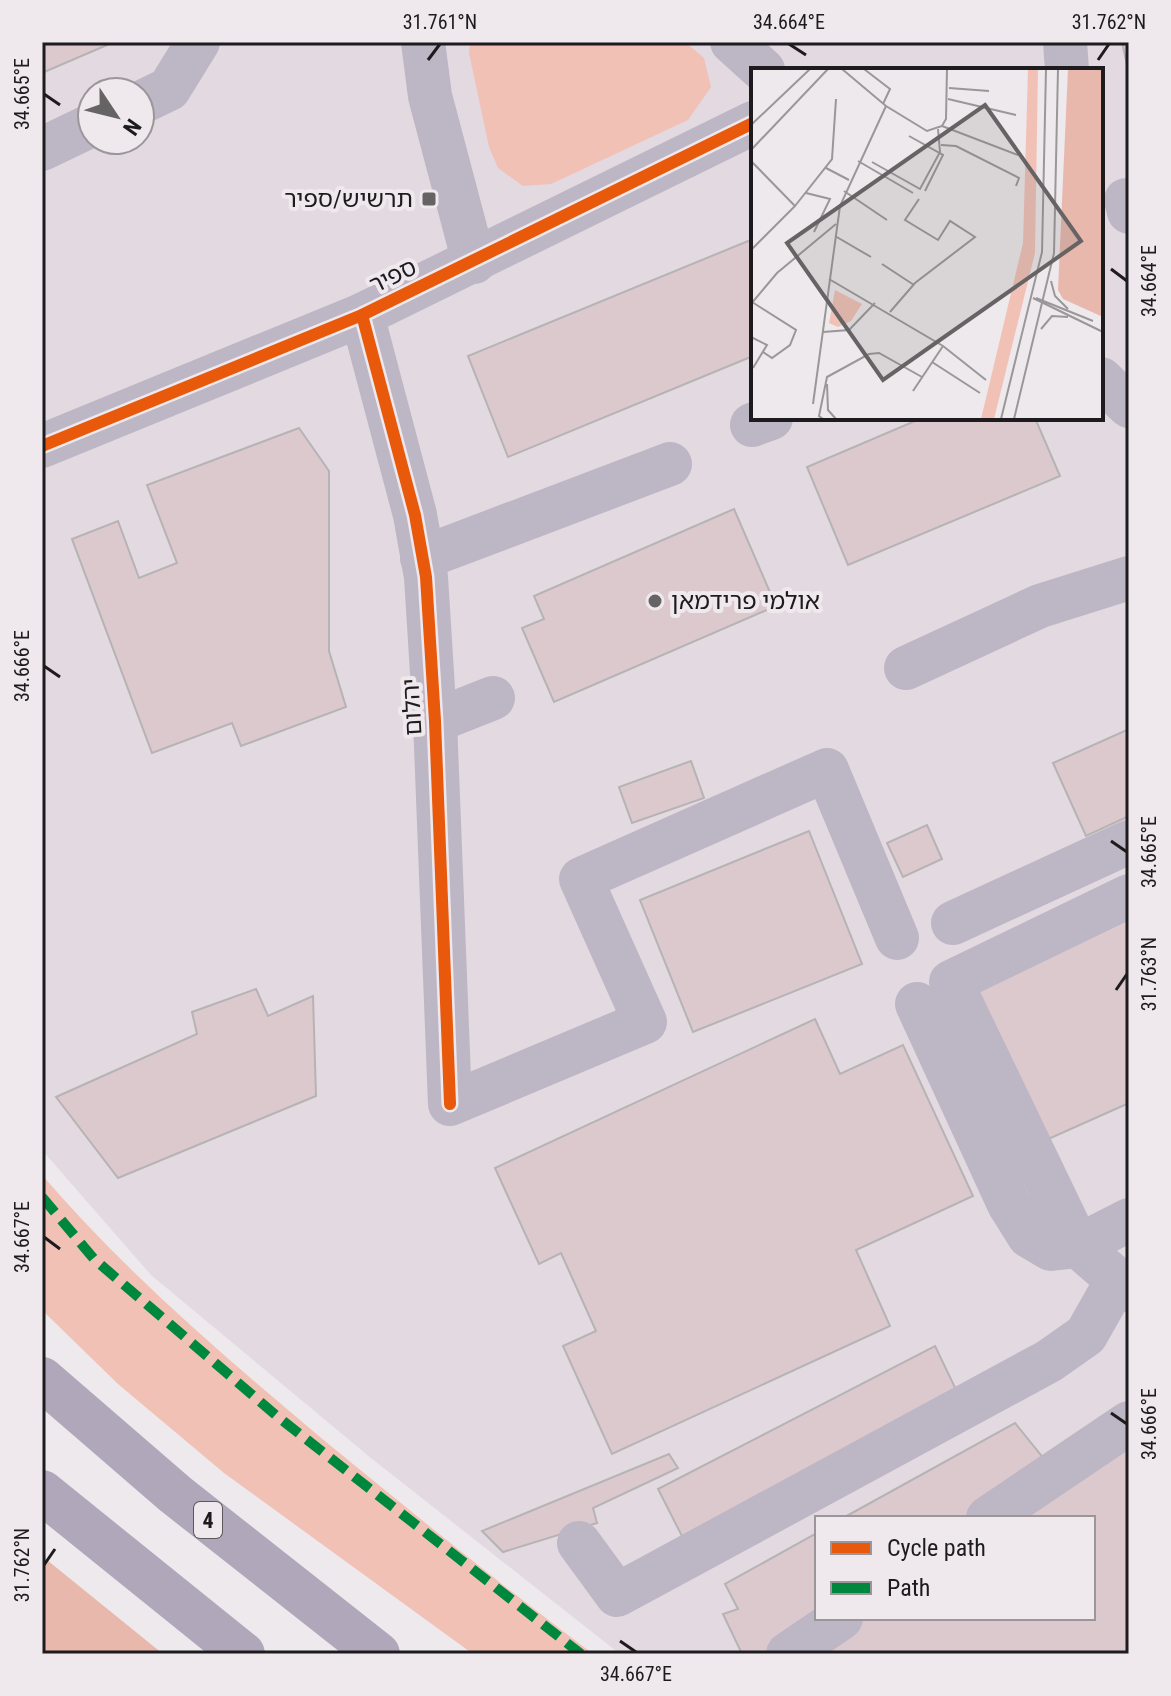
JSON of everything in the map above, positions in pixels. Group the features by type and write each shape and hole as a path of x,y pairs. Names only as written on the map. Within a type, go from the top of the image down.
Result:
{"highway":[{"name":"4","path":"42,1379 164,1485 378,1654"},
{"path":"42,1492 243,1654"}],"street":[{"path":"156,95 169,89 198,42"},
{"path":"423,42 430,96 474,262"},
{"path":"732,42 761,68"},
{"path":"1065,42 1067,68"},
{"name":"ספיר","path":"42,446 362,315 751,124"},
{"path":"42,149 76,133"},
{"name":"יהלום","path":"362,315 415,515 422,558 435,721 450,1104 645,1022 581,879 827,770 897,938"},
{"path":"1103,381 1129,406"},
{"path":"422,558 670,464"},
{"path":"906,668 1040,606 1129,578"},
{"path":"435,721 493,698"},
{"path":"953,923 1129,842"},
{"path":"579,1543 617,1595 1049,1361 1086,1335 1122,1286 1078,1246 951,982 1129,896"},
{"path":"917,1004 1009,1204 1029,1236 1051,1249 1078,1246 1129,1220"},
{"path":"991,1516 1129,1423"},
{"path":"788,1654 838,1620"}],"shaded area":[{"path":"42,42 1129,42 1129,1654 620,1654 371,1458 151,1275 42,1150"},
{"path":"470,42 685,42 704,58 711,87 688,120 551,184 523,186 498,168 489,147 469,53"},
{"path":"42,1175 108,1247 251,1379 425,1523 593,1654 473,1654 224,1473 118,1384 42,1310"},
{"path":"42,1556 163,1654 42,1654"}],"building":[{"path":"42,42 114,42 42,73"},
{"path":"1122,42 1129,42 1129,74"},
{"path":"751,240 751,357 508,457 468,356"},
{"path":"917,420 1036,420 1060,476 848,565 807,467"},
{"path":"299,428 329,471 329,651 346,707 241,746 232,723 152,753 72,539 118,521 139,578 177,563 147,485"},
{"name":"אולמי פרידמאן","path":"734,509 776,606 554,702 522,628 544,619 534,596"},
{"path":"1129,729 1129,816 1086,836 1053,763"},
{"path":"691,761 704,798 632,823 619,787"},
{"path":"927,825 942,859 903,877 887,843"},
{"path":"809,831 862,964 693,1032 640,900"},
{"path":"1129,907 1129,1103 1035,1145 962,983"},
{"path":"256,989 268,1016 313,996 316,1096 118,1178 56,1097 197,1034 192,1012"},
{"path":"815,1019 840,1074 903,1045 973,1196 856,1250 890,1326 612,1454 563,1346 596,1331 561,1253 539,1264 495,1168"},
{"path":"935,1346 961,1400 685,1542 658,1489"},
{"path":"1015,1423 1049,1465 973,1516 847,1516"},
{"path":"1129,1447 1129,1654 809,1653 861,1620 1095,1620 1095,1516 1022,1516"},
{"path":"669,1454 678,1468 593,1508 597,1523 503,1552 482,1531"},
{"path":"815,1534 815,1620 764,1654 742,1654 723,1614 738,1609 725,1584"}],"marked path":[{"path":"42,1197 94,1259 278,1417 581,1654"}],"cycle path":[{"path":"42,446 362,315 751,124"},
{"path":"362,315 415,515 426,577 435,721 450,1104"}],"place":[{"name":"תרשיש/ספיר","path":"429,199"},
{"name":"אולמי פרידמאן","path":"655,601"}]}
